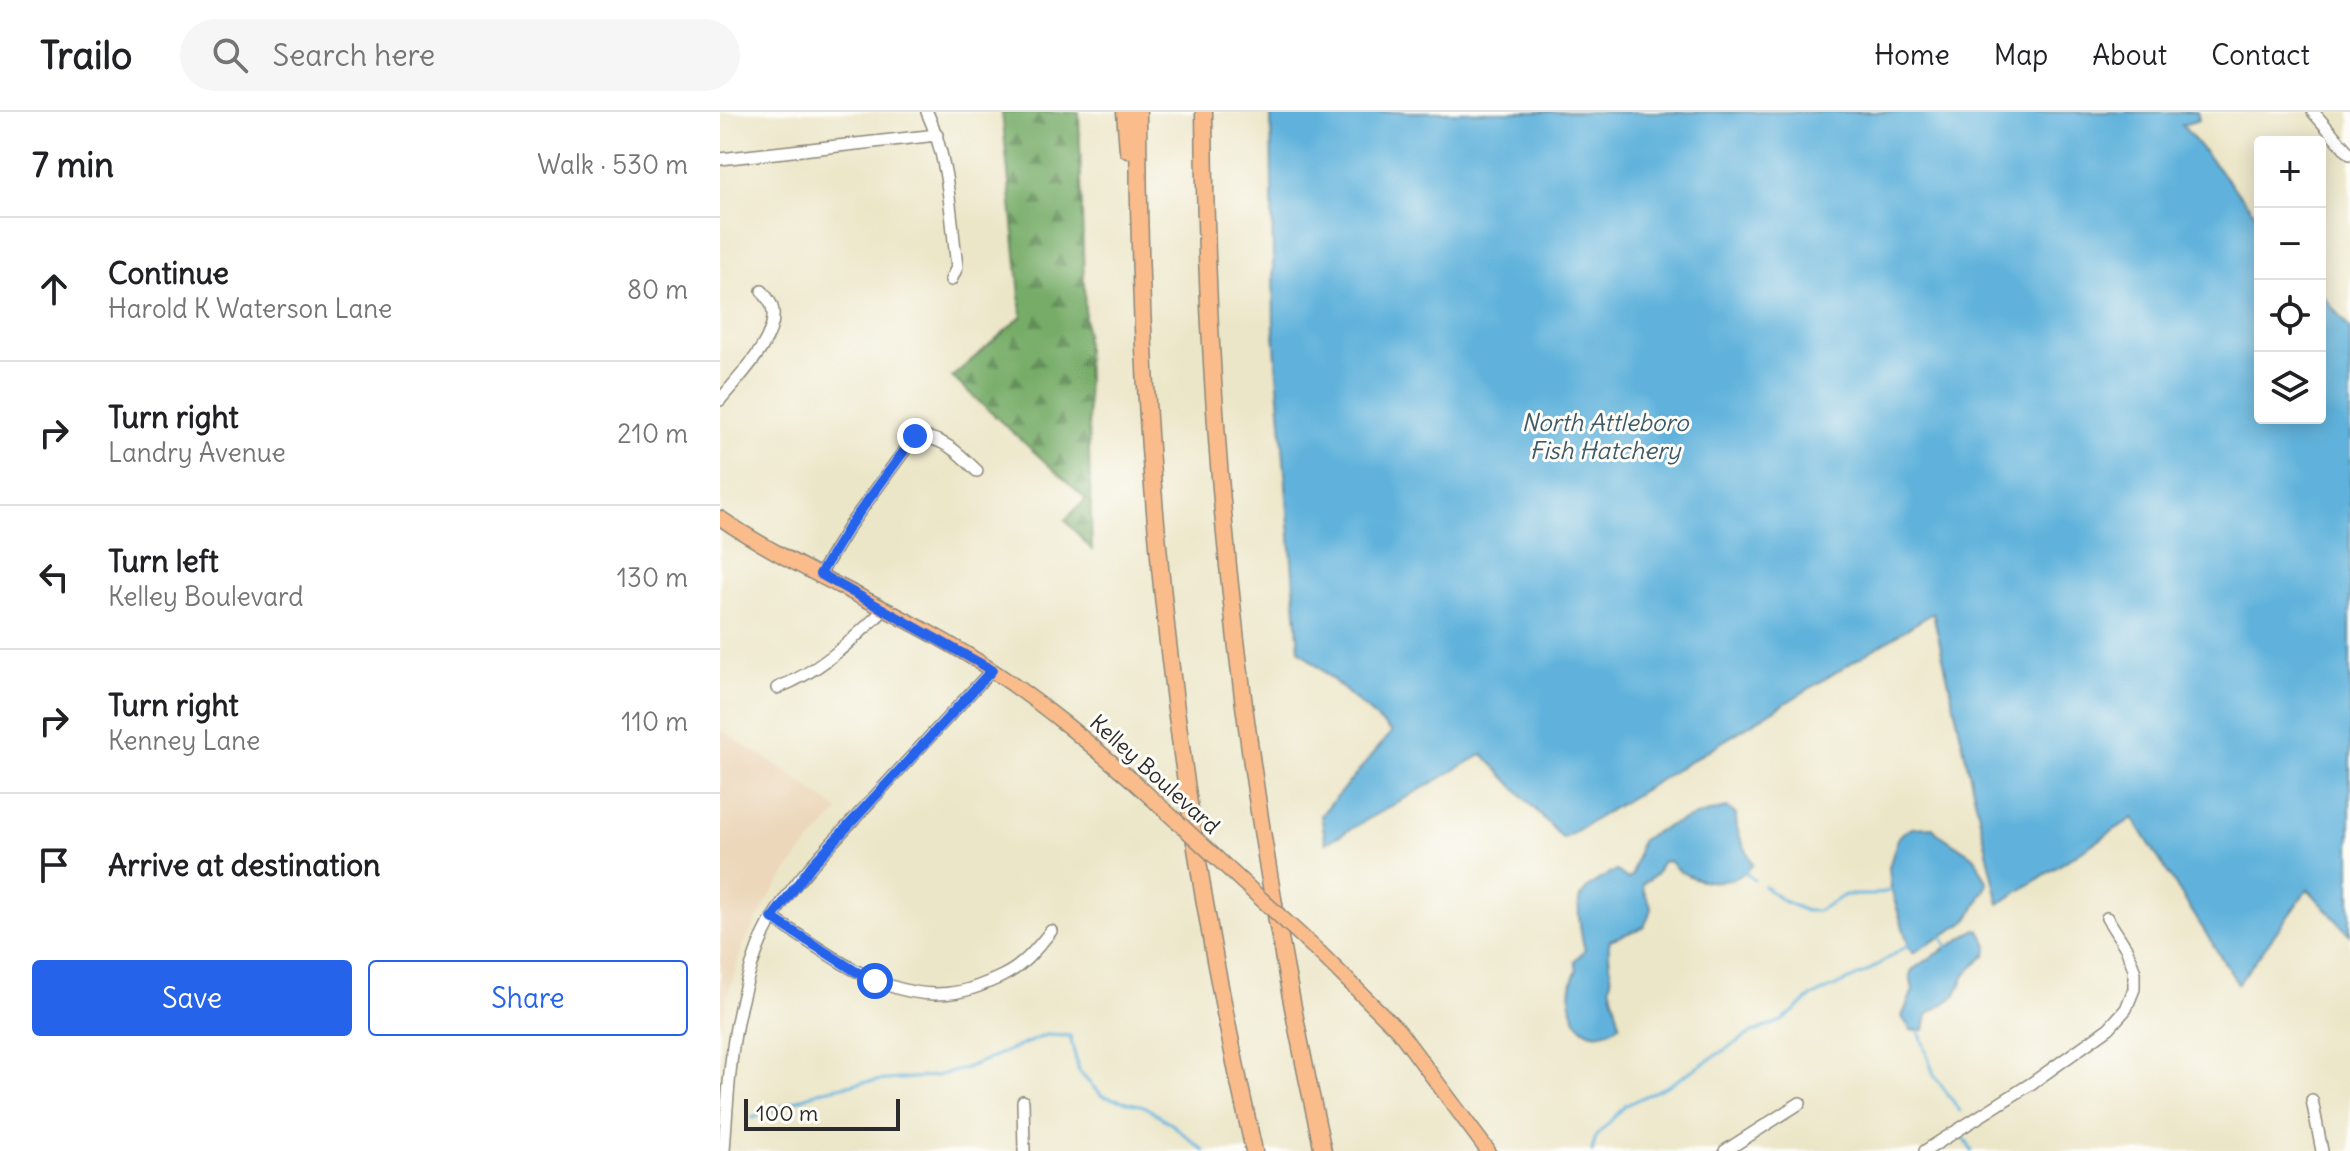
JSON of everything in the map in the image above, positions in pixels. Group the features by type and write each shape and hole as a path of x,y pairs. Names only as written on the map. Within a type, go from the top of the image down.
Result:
{"highway":[{"path":"1125,112 1155,514 1177,716 1216,965 1254,1151"},
{"path":"1138,112 1141,299"},
{"path":"1204,112 1213,392 1234,630 1271,895 1323,1151"}],"main road":[{"name":"Kelley Boulevard","path":"720,518 766,549 820,574 992,670 1079,733 1321,954 1398,1030 1488,1151"}],"street":[{"path":"927,112 945,167 957,267 951,280"},
{"path":"2313,112 2350,154"},
{"path":"720,159 937,135"},
{"path":"720,400 773,329 773,308 762,291"},
{"path":"820,574 850,525 915,436 930,436 951,446 977,471"},
{"path":"777,688 820,667 885,609"},
{"path":"724,1151 732,1042 758,946 772,918 812,865 992,670"},
{"path":"772,918 855,971 898,990 918,993 970,990 996,979 1021,964 1051,931"},
{"path":"1925,1151 2032,1083 2109,1028 2126,1009 2134,989 2134,969 2126,948 2107,918"},
{"path":"2312,1100 2322,1151"},
{"path":"1023,1101 1024,1151"},
{"path":"1725,1151 1800,1103"}],"shaded area":[{"path":"720,730 786,771 839,811 800,854 768,899 743,946 727,997 720,1033"}],"green space":[{"path":"1002,112 1079,112 1092,550 1065,520 1086,499 952,377 1022,316"}],"water":[{"name":"North Attleboro Fish Hatchery","path":"1271,112 2197,112 2199,120 2182,125 2254,212 2254,424 2326,424 2326,299 2350,329 2350,935 2308,889 2238,984 2133,818 1999,904 1933,613 1563,839 1483,754 1326,843 1321,815 1392,732 1299,650 1274,333"},
{"path":"1728,808 1736,815 1739,835 1753,864 1735,878 1711,881 1687,875 1669,861 1662,862 1656,874 1643,884 1651,908 1644,927 1610,940 1610,986 1620,1024 1606,1032 1594,1033 1584,1029 1577,1021 1570,996 1577,970 1575,960 1585,950 1580,898 1596,882 1612,873 1617,871 1628,879 1632,876 1641,841 1649,835 1683,820"},
{"path":"1933,827 1975,858 1988,884 1967,921 1913,953 1891,889 1889,867 1898,838 1904,832 1912,828"},
{"path":"1976,929 1980,930 1988,946 1986,954 1965,975 1955,996 1927,1015 1924,1030 1911,1030 1902,1017 1913,990 1912,970"}],"waterway":[{"path":"1745,872 1754,880"},
{"path":"1764,886 1783,901 1806,911 1817,911 1845,895 1873,895 1892,890"},
{"path":"1940,934 1948,948"},
{"path":"1592,1151 1596,1136 1626,1105 1669,1085 1751,1033 1782,1021 1811,997 1867,972 1911,943"},
{"path":"1919,1031 1934,1075 1960,1111"},
{"path":"752,1118 824,1090 863,1082 936,1076 966,1068 1046,1035 1070,1036 1079,1072 1102,1096 1144,1106 1204,1151"},
{"path":"1964,1138 1972,1151"}],"route":[{"path":"875,981 772,918 812,865 992,670 820,574 850,525 915,436"}]}
